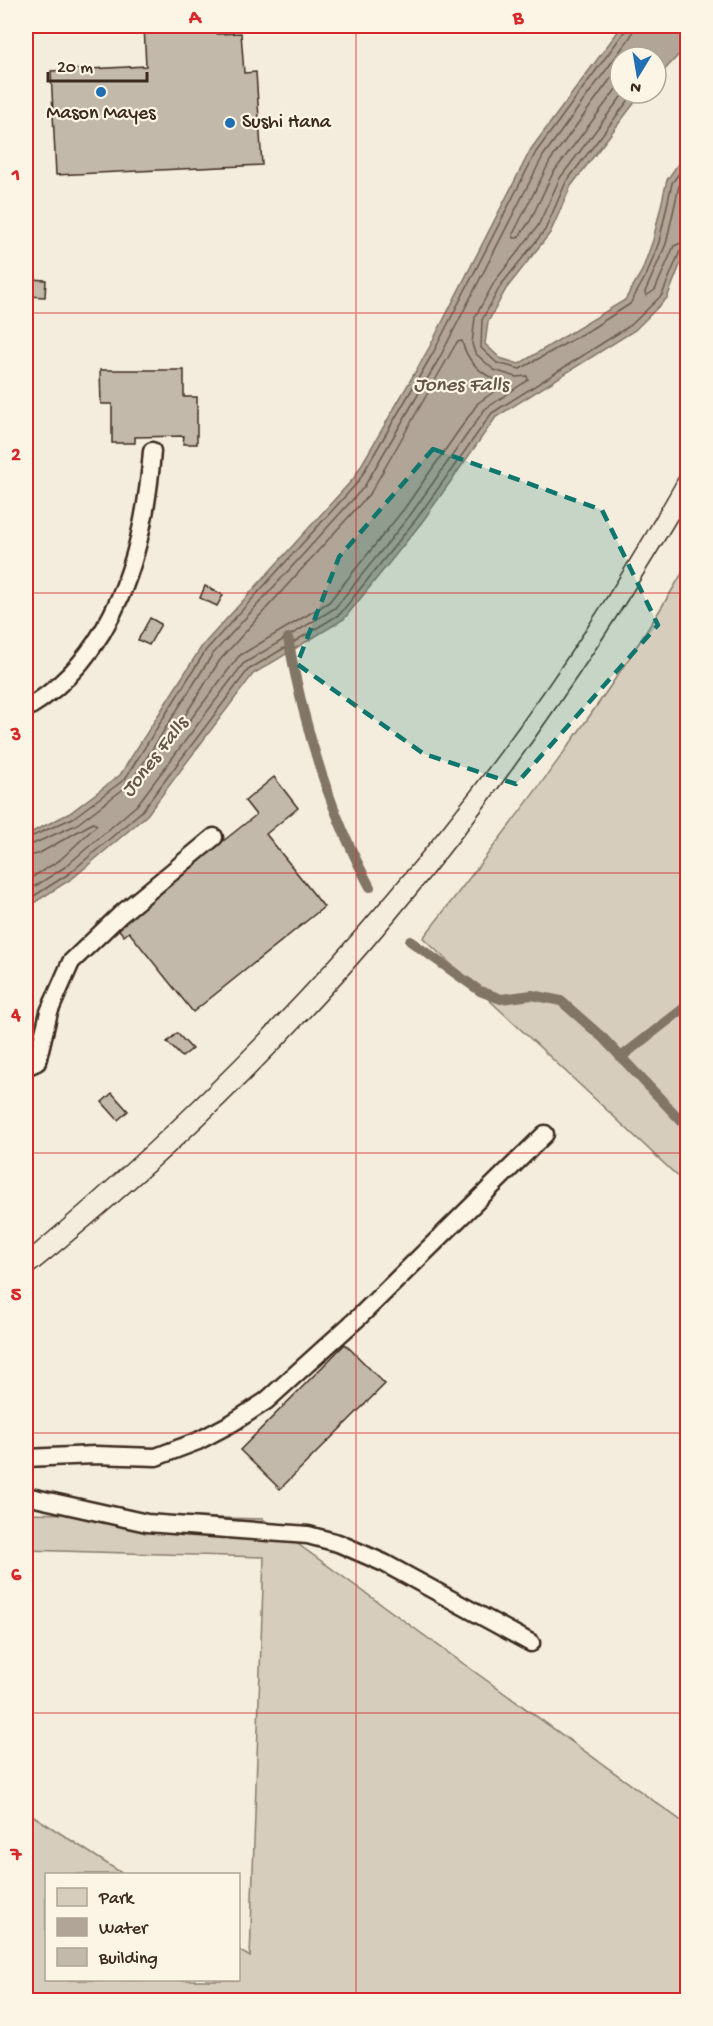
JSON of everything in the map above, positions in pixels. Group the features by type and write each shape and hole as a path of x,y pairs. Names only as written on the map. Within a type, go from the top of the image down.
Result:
{"lane":[{"path":"26,709 45,697 73,669 100,634 122,595 143,524 152,450"},
{"path":"26,1067 38,1062 49,1012 71,962 120,915 214,837"},
{"path":"26,1458 95,1455 156,1457 198,1441 232,1423 266,1401 360,1316 545,1134"},
{"path":"26,1496 147,1523 308,1535 338,1543 384,1563 531,1643"}],"highlighted area":[{"path":"433,449 602,510 658,625 516,784 424,754 297,664 339,557"}],"green space":[{"path":"687,565 687,1185 423,938 561,756 626,662"},
{"path":"26,1513 263,1519 687,1825 687,2000 26,2000 26,1811 121,1873 45,1873 45,1981 240,1981 240,1951 250,1957 264,1557 26,1550"}],"water":[{"name":"Jones Falls","path":"622,26 687,26 687,46 668,66 668,45 608,45 608,105 633,105 571,186 550,233 506,289 488,322 485,344 500,358 519,364 625,300 642,271 653,240 667,180 687,151 687,247 667,298 635,330 496,417 422,522 344,619 253,674 147,815 73,878 26,908 26,835 70,813 120,775 202,646 354,478 428,350 531,149"}],"building":[{"path":"144,26 216,26 217,34 241,33 244,73 256,72 262,165 56,175 51,71 146,66"},
{"path":"29,279 46,280 45,297 28,296"},
{"path":"100,370 184,370 184,397 197,397 197,444 183,444 184,436 135,437 135,443 112,443 112,404 101,404"},
{"path":"205,586 223,595 217,606 200,598"},
{"path":"150,618 161,624 149,645 138,640"},
{"path":"274,777 298,808 266,834 324,907 193,1012 129,932 124,936 116,926 256,815 245,801"},
{"path":"177,1033 192,1049 182,1057 167,1042"},
{"path":"112,1093 128,1111 118,1120 102,1102"},
{"path":"345,1344 385,1384 280,1489 240,1450"}],"waterway":[{"path":"288,638 301,702 319,766 342,828 370,887"},
{"path":"410,941 480,991 501,999 532,995 561,1001 603,1038 688,1128"},
{"path":"621,1057 688,1005"}],"tram line":[{"path":"26,1252 124,1166 218,1077 308,984 393,887 475,786 551,681 622,572 688,460"},
{"path":"26,1279 140,1183 195,1132 249,1080 372,947 430,877 540,730 592,654 688,501"}],"place":[{"name":"Mason Mayes","path":"101,92"},
{"name":"Sushi Hana","path":"230,123"}]}
